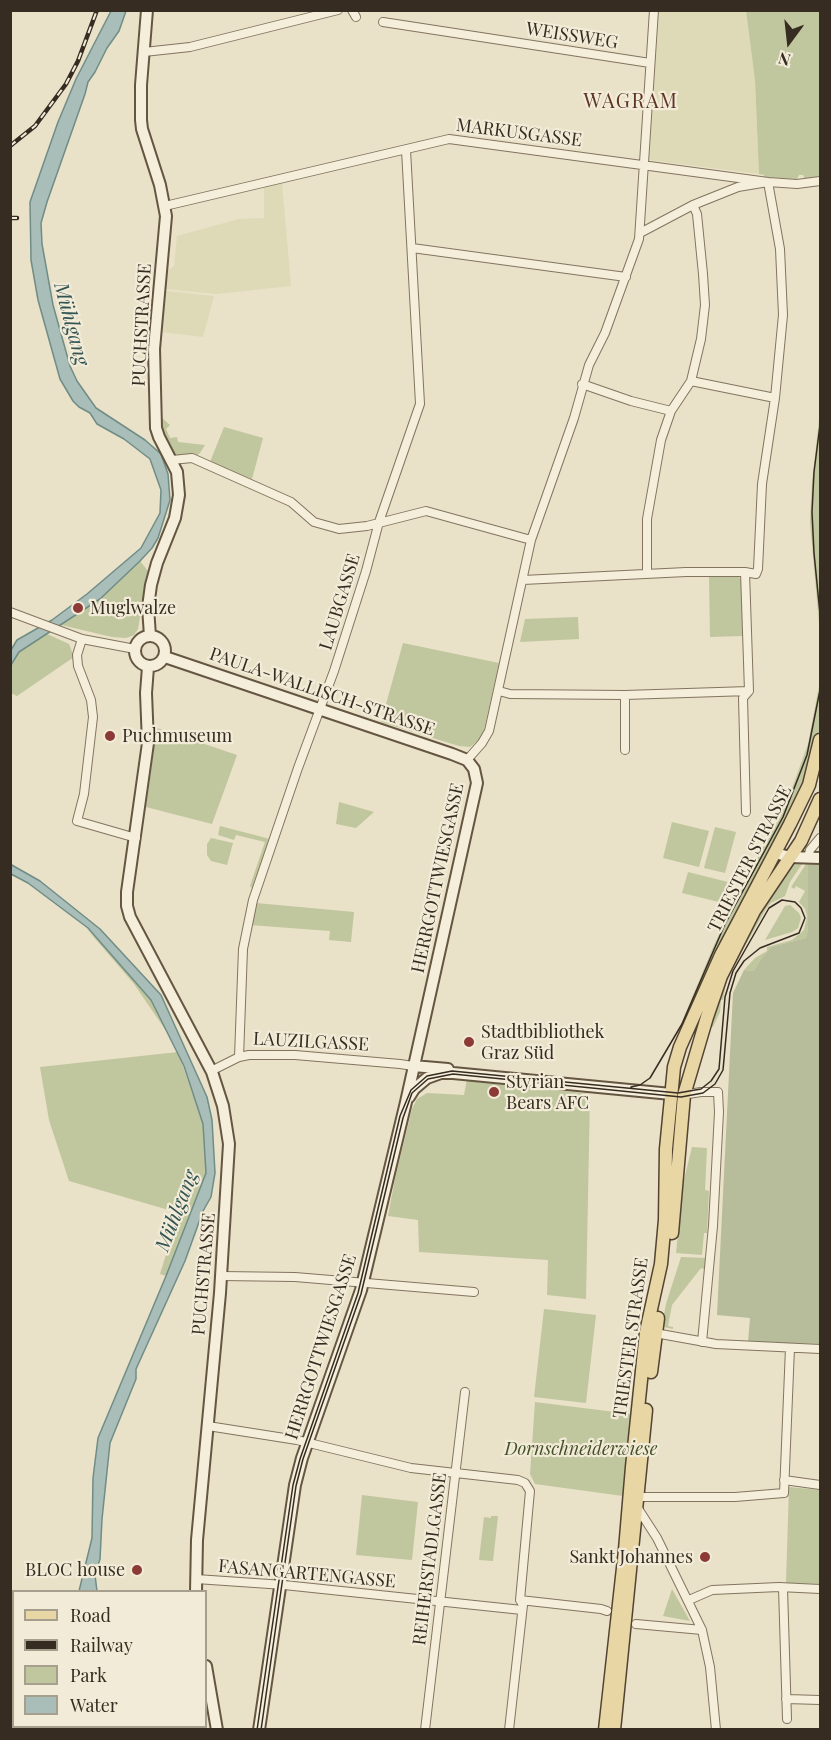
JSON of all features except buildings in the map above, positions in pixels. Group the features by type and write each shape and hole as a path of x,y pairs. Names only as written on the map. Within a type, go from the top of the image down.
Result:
{"main road":[{"name":"PUCHSTRASSE","path":"147,10 140,99 142,129 166,216 155,328 155,394 159,437 177,472 179,495 178,507 151,585 148,607 150,636"},
{"path":"150,636 162,640 166,647 165,657 157,666 148,667 136,659 135,649 141,639 150,636"},
{"name":"PAULA-WALLISCH-STRASSE","path":"165,657 467,760"},
{"name":"PUCHSTRASSE","path":"148,667 146,693 148,743 127,892 130,917 212,1071 223,1107 229,1144 221,1276 197,1540 196,1590"},
{"name":"TRIESTER STRASSE","path":"614,1730 655,1333 669,1264 677,1094 673,1072 680,1047 721,955 808,785 820,740"},
{"name":"HERRGOTTWIESGASSE","path":"259,1730 295,1485 307,1443 362,1284 406,1102 477,783 474,769 467,760"},
{"name":"TRIESTER STRASSE","path":"605,1730 626,1550 646,1332 661,1264 677,1094 696,1051 721,976 754,911 801,840 820,799"},
{"path":"775,853 790,857 820,858"},
{"path":"406,1102 421,1082 416,1079 413,1066"},
{"name":"LAUZILGASSE","path":"413,1066 456,1069 469,1074"},
{"name":"LAUZILGASSE","path":"421,1082 441,1073 469,1074 677,1094"},
{"path":"207,1672 217,1730"}],"street":[{"path":"144,52 190,47 338,10"},
{"name":"HERRGOTTWIESGASSE","path":"467,760 487,737 531,540 574,418 582,384 605,333 640,233 654,10"},
{"name":"WEISSWEG","path":"383,22 650,63"},
{"name":"MARKUSGASSE","path":"165,206 449,139 768,182"},
{"name":"LAUBGASSE","path":"239,1057 243,949 253,900 320,710 366,571 379,522 420,404 406,150"},
{"path":"640,233 693,205 738,187 768,182 789,184 820,181"},
{"path":"523,580 686,572 756,574 762,484 776,398 783,315 780,249 768,182"},
{"path":"647,574 647,519 661,440 671,411 691,381 701,339 705,305 697,214 693,205"},
{"path":"412,248 626,277"},
{"path":"691,381 776,398"},
{"path":"582,384 631,401 671,411"},
{"path":"172,460 192,458 291,502 314,522 339,529 368,526 427,511 531,540"},
{"path":"745,572 749,691 743,698 746,812"},
{"path":"10,612 82,639 135,649"},
{"path":"82,639 77,654 78,666 91,700 93,717 84,794 77,821 136,838"},
{"path":"499,691 510,694 625,695 749,691"},
{"path":"625,695 626,750"},
{"path":"808,857 810,850 820,838"},
{"name":"LAUZILGASSE","path":"212,1071 239,1057 249,1055 295,1055 413,1066"},
{"path":"677,1094 718,1092 719,1112 712,1226 702,1342"},
{"path":"221,1276 295,1277 474,1292"},
{"path":"655,1333 702,1342 820,1349"},
{"path":"716,1730 710,1667 702,1630 689,1600 637,1502 784,1493 790,1348"},
{"name":"REIHERSTADLGASSE","path":"425,1730 465,1392"},
{"path":"208,1426 307,1443 411,1468 518,1480 528,1486 530,1491 520,1600 523,1605 509,1730"},
{"path":"784,1480 820,1485"},
{"name":"FASANGARTENGASSE","path":"196,1579 280,1585 522,1610"},
{"path":"689,1600 712,1590 783,1587 820,1589"},
{"path":"783,1587 787,1719"},
{"path":"520,1600 607,1611"},
{"path":"636,1624 702,1630"},
{"path":"786,1699 820,1700"}],"shaded area":[{"path":"659,11 746,11 755,80 759,174 649,160"},
{"path":"282,183 291,286 216,294 166,289 168,271 174,266 177,236 239,219 264,218 264,187"},
{"path":"166,291 214,296 203,337 161,332"}],"green space":[{"path":"746,11 820,11 820,176 805,179 803,175 799,175 797,179 764,177 759,174 755,80"},
{"path":"820,411 819,531 820,635 810,522"},
{"path":"162,418 170,425 166,429 170,438 177,437 178,442 205,445 200,453 195,457 176,455 168,449 161,429 160,419"},
{"path":"224,427 263,438 252,479 210,462"},
{"path":"140,561 148,571 138,629 134,635 126,638 112,637 61,625 100,599"},
{"path":"736,575 741,579 743,636 710,637 709,576"},
{"path":"578,617 579,639 520,642 525,619"},
{"path":"47,634 69,644 74,657 17,696 11,693 10,665 19,652"},
{"path":"403,643 499,663 484,730 480,739 470,747 459,746 381,722"},
{"path":"819,686 820,727 810,768 801,791 686,1025 681,1024 714,945 791,791 808,744"},
{"path":"154,727 237,755 212,824 146,807 155,740"},
{"path":"339,802 374,812 356,828 336,824"},
{"path":"672,822 709,831 699,867 663,858"},
{"path":"220,826 270,839 252,888 250,886 265,842 236,835 234,840 218,835"},
{"path":"715,827 736,832 725,873 704,868"},
{"path":"211,838 233,843 227,865 211,861 207,855 207,844"},
{"path":"804,861 790,882 785,896 771,903 766,909 733,967 726,983 723,1000 721,1000 720,1012 713,1027 710,1027 709,1023 728,971 745,933 791,865"},
{"path":"808,864 808,928 806,938 771,947 754,971 744,970 755,958 767,951 767,947 792,940 804,930 807,917 805,909 799,902 805,891 796,886 794,889 791,887"},
{"path":"808,864 820,865 820,1344 748,1342 750,1318 717,1315 733,993 744,970 754,971 771,947 806,938"},
{"path":"688,872 728,882 723,903 682,893"},
{"path":"256,903 354,912 351,942 329,940 330,931 250,925"},
{"path":"790,905 801,918 798,928 765,940 785,906"},
{"path":"86,928 151,1000 173,1041 134,984"},
{"path":"178,1052 203,1124 206,1173 166,1276 160,1274 179,1213 69,1181 49,1120 40,1067"},
{"path":"467,1079 590,1094 586,1299 547,1295 548,1260 419,1252 418,1220 388,1216 412,1109 417,1099 427,1093 464,1095"},
{"path":"692,1147 707,1148 705,1190 709,1191 707,1233 704,1233 702,1255 676,1253 683,1184"},
{"path":"681,1257 707,1258 706,1270 701,1268 672,1305 668,1326 673,1329 662,1325"},
{"path":"544,1309 596,1315 586,1403 534,1397"},
{"name":"Dornschneiderwiese","path":"535,1402 631,1414 623,1496 535,1484 530,1474"},
{"path":"789,1487 820,1490 820,1584 786,1583"},
{"path":"362,1495 418,1502 412,1560 356,1555"},
{"path":"491,1516 498,1516 493,1561 479,1560 484,1517 491,1518"},
{"path":"672,1589 690,1621 663,1616"}],"water":[{"name":"Mühlgang","path":"111,11 126,11 119,31 88,82 41,223 42,244 53,305 70,366 77,381 96,408 145,440 161,454 168,474 170,500 158,538 140,561 100,599 19,652 11,665 11,650 17,640 52,620 141,548 160,513 161,490 150,459 124,439 97,424 90,413 73,401 60,379 38,300 31,260 30,202 76,79"},
{"name":"Mühlgang","path":"10,864 40,881 100,929 161,995 207,1097 212,1120 215,1173 211,1197 136,1369 136,1379 110,1443 100,1559 95,1575 97,1590 79,1590 92,1538 93,1478 98,1438 166,1276 206,1173 203,1124 184,1066 151,1000 88,928 28,883 11,874"}],"tram line":[{"path":"820,425 812,512 820,614"},
{"path":"631,1087 640,1085 650,1078 682,1024 725,924 783,817 807,755 820,690"},
{"path":"257,1730 293,1485 358,1293 400,1116 411,1090 427,1076 452,1071 678,1093 701,1089 711,1081 719,1069 725,997 733,971 769,908 782,900 795,902 801,908 805,918 799,933 760,948 744,961 736,973 730,993 723,1070 715,1084 703,1093 681,1097 453,1074 428,1079 412,1093 403,1118 361,1294 303,1459 296,1486 261,1730"}],"railway":[{"path":"10,146 35,126 66,84 78,61 97,10"},
{"path":"10,218 17,218"}],"place":[{"name":"Muglwalze","path":"78,608"},
{"name":"Puchmuseum","path":"110,736"},
{"name":"Stadtbibliothek Graz Süd","path":"469,1042"},
{"name":"Styrian Bears AFC","path":"494,1092"},
{"name":"Sankt Johannes","path":"705,1557"},
{"name":"BLOC house","path":"137,1570"}],"district":[{"name":"WAGRAM","path":"631,102"}]}
